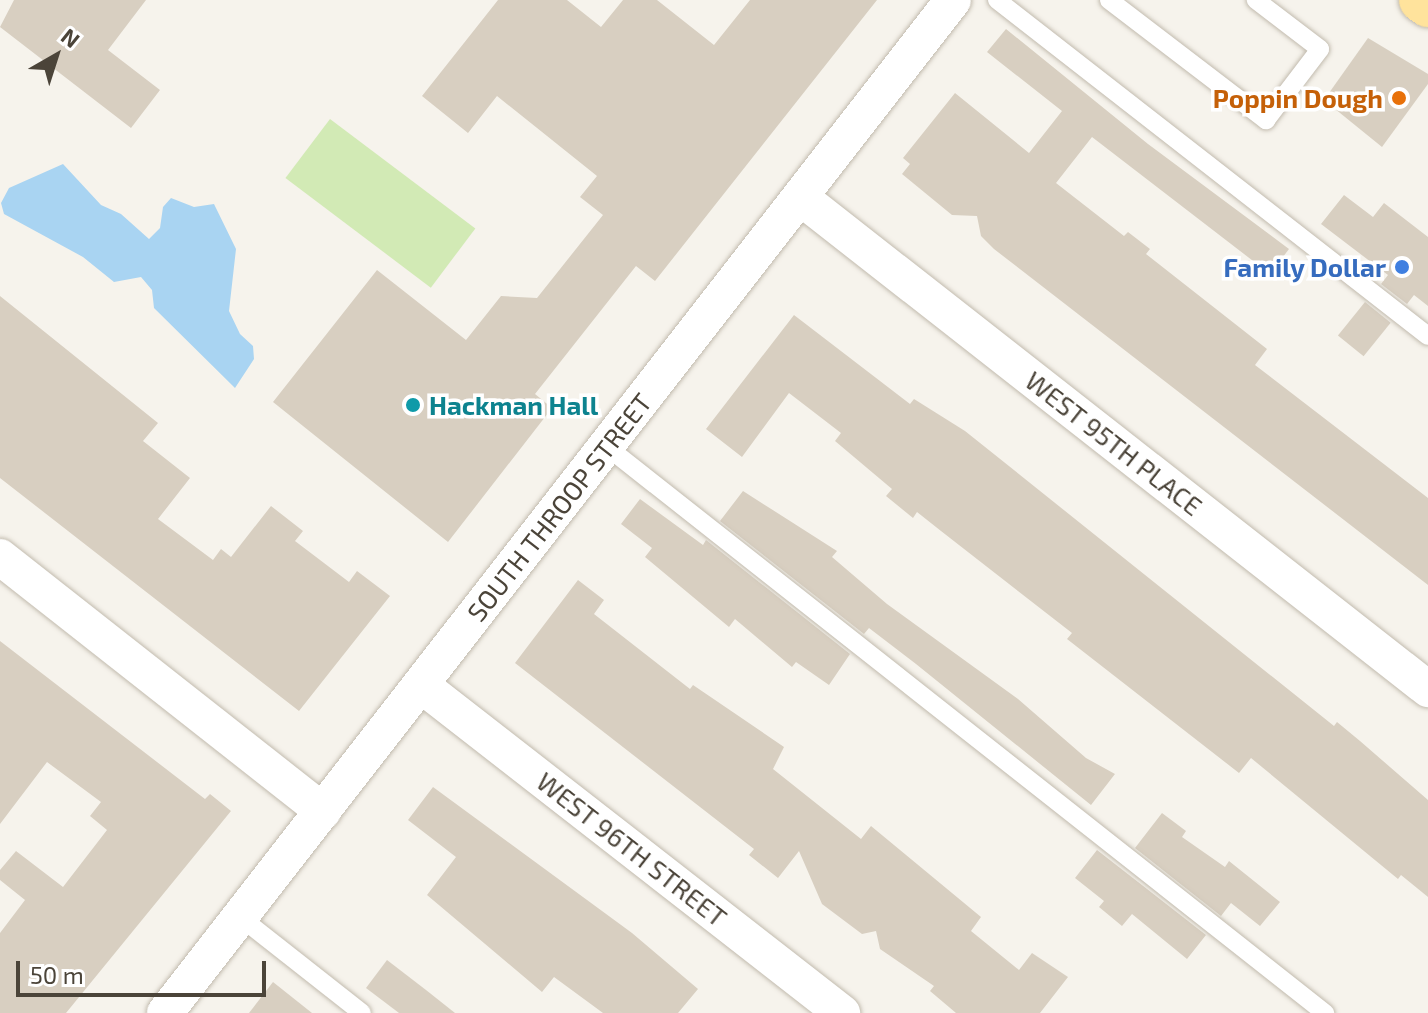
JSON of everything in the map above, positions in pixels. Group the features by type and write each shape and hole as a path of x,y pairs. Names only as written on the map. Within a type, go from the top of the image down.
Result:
{"main road":[{"path":"1421,0 1428,5"}],"street":[{"name":"SOUTH THROOP STREET","path":"165,1013 953,0"},
{"name":"WEST 95TH PLACE","path":"800,197 1428,689"},
{"path":"0,557 323,811"},
{"name":"WEST 96TH STREET","path":"421,685 842,1013"}],"lane":[{"path":"997,0 1428,336"},
{"path":"1109,0 1266,120 1320,49 1256,0"},
{"path":"606,446 1325,1013"},
{"path":"240,917 362,1013"}],"green space":[{"path":"330,119 475,229 431,288 285,178"}],"water":[{"path":"63,164 101,205 121,214 149,239 160,228 163,207 171,198 194,207 214,204 236,249 229,311 240,334 253,346 254,359 235,388 154,308 152,290 141,277 114,282 83,257 4,214 1,203 9,188"}],"building":[{"path":"14,0 146,0 108,50 160,90 131,128 0,27"},
{"path":"498,0 567,0 601,27 623,0 657,0 714,45 750,0 877,0 655,281 636,266 535,394 552,408 448,542 273,402 377,270 466,340 501,296 537,298 603,215 580,197 597,176 497,96 468,133 422,96"},
{"path":"1006,29 1148,144 1289,249 1270,274 1092,137 1056,183 1124,236 1128,232 1150,249 1146,254 1267,349 1255,365 1428,498 1428,585 994,249 981,236 977,216 952,215 902,174 910,164 903,158 955,93 1029,153 1062,111 987,52"},
{"path":"1368,38 1428,74 1428,84 1382,147 1324,100"},
{"name":"Family Dollar","path":"1344,195 1373,217 1384,203 1428,237 1428,306 1414,295 1407,304 1381,284 1388,275 1321,224"},
{"path":"0,296 158,423 143,441 190,478 158,519 213,560 221,549 231,557 271,506 303,531 295,541 349,582 357,571 390,596 299,711 0,478"},
{"path":"1365,302 1391,323 1364,356 1338,335"},
{"path":"794,315 910,404 914,399 965,431 1334,726 1337,722 1428,800 1428,897 1401,875 1398,879 1251,758 1239,773 1067,639 1072,633 917,512 913,518 886,496 892,489 835,441 841,433 789,393 742,457 706,429"},
{"path":"743,491 837,551 832,557 887,604 1018,699 1086,758 1115,774 1091,805 869,628 864,634 720,521"},
{"path":"640,499 703,545 706,540 850,654 829,685 796,662 792,667 735,619 729,627 645,557 652,548 621,524"},
{"path":"578,580 604,600 594,614 690,689 693,685 784,747 773,769 861,839 871,826 981,917 971,931 1019,970 1032,953 1068,977 1040,1013 956,1013 930,991 934,986 880,949 876,931 862,934 822,904 799,851 778,878 749,855 754,849 515,663"},
{"path":"0,641 205,799 210,794 231,811 66,1013 0,1013 0,933 25,900 0,880 0,870 16,851 63,887 107,830 90,816 101,802 47,762 0,824"},
{"path":"433,787 632,933 698,989 678,1013 603,1013 554,977 542,992 427,895 456,857 408,820"},
{"path":"1162,813 1186,831 1182,837 1225,867 1229,861 1280,902 1260,926 1231,903 1221,916 1135,848"},
{"path":"1097,850 1206,935 1187,959 1132,914 1122,926 1099,907 1104,901 1075,878"},
{"path":"387,960 455,1013 399,1013 366,988"},
{"path":"273,982 312,1013 249,1013"}],"place":[{"name":"Poppin Dough","path":"1399,98"},
{"name":"Family Dollar","path":"1402,267"},
{"name":"Hackman Hall","path":"413,405"}]}
